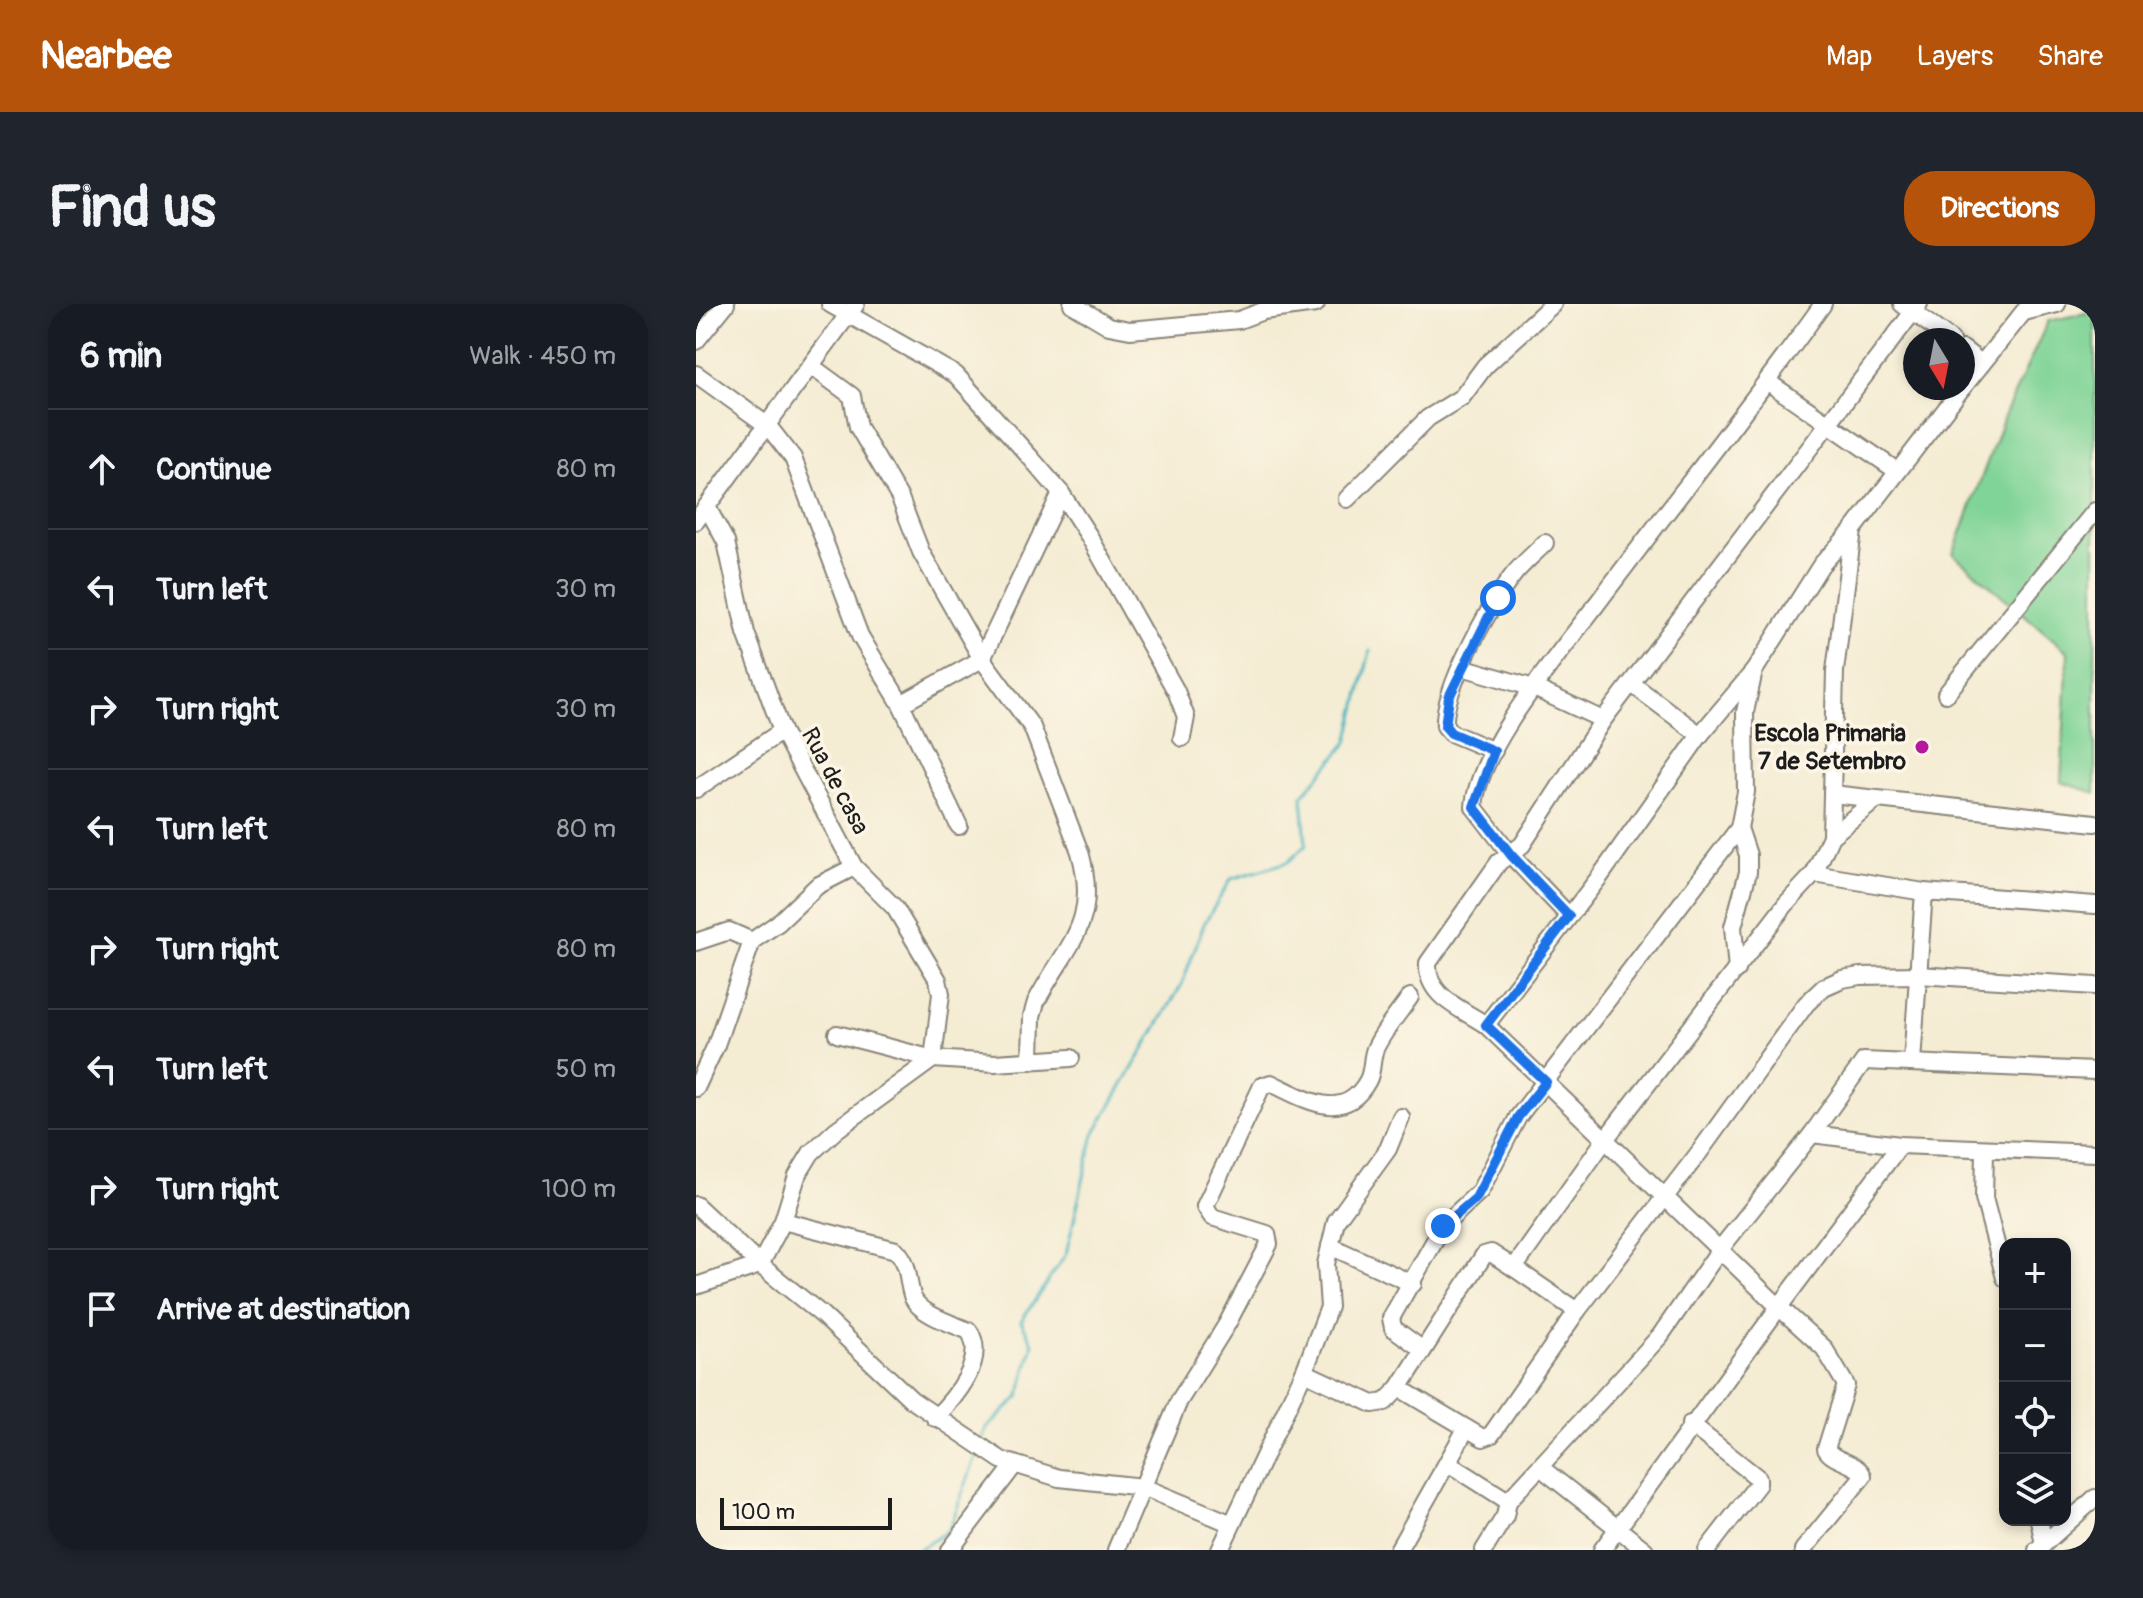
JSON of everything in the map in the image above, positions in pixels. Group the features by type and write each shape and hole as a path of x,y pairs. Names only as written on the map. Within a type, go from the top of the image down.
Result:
{"street":[{"path":"696,341 726,304"},
{"path":"830,304 852,310 956,375 1061,493 1176,691 1186,717 1182,738"},
{"path":"1072,304 1109,326 1130,330 1239,320 1263,311 1316,304"},
{"path":"1347,499 1388,461 1417,427 1462,397 1485,366 1553,304"},
{"path":"1569,916 1511,855 1474,807 1494,751 1534,688 1768,382 1823,304"},
{"path":"1975,371 2027,308 2057,304"},
{"path":"1803,1550 1863,1476 1861,1470 1830,1455 1826,1449 1846,1385 1824,1348 1486,1025 1434,992 1427,977 1428,963 1499,862 1522,845 1603,720 1828,425 1912,307 1937,328"},
{"path":"696,521 852,310"},
{"path":"1975,358 1981,363"},
{"path":"811,366 852,396 864,442 900,498 921,552 982,659 1032,727 1086,871 1084,919 1036,1002 1032,1016 1031,1061"},
{"path":"696,374 768,426 793,458 860,636 901,704 959,826"},
{"path":"1768,382 1897,471"},
{"path":"1486,1025 1700,735 1754,671 1821,565 1853,530 1952,400"},
{"path":"901,704 982,659 1061,493"},
{"name":"Rua de casa","path":"707,507 726,542 746,633 782,731 854,867 895,908 938,980 941,994 933,1059"},
{"path":"1946,694 1979,658 2095,511"},
{"path":"1514,1268 1604,1141 1786,904 1814,874 1831,836 1835,671 1853,530"},
{"path":"1494,751 1451,733 1445,726 1449,697 1498,598 1514,574 1545,543"},
{"path":"1462,667 1534,688 1603,720"},
{"path":"1423,1350 1391,1323 1443,1226 1476,1198 1518,1117 1739,828 1746,792 1745,712 1754,671"},
{"path":"1632,684 1700,735"},
{"path":"696,789 782,731"},
{"path":"1832,794 2095,823"},
{"path":"1831,836 1877,799"},
{"path":"1737,970 1732,945 1733,927 1748,872 1748,855 1739,828"},
{"path":"696,1088 716,1045 752,941 778,923 817,886 854,867"},
{"path":"1814,874 1924,892 2095,905"},
{"path":"1912,1062 1924,892"},
{"path":"696,942 729,931 752,941"},
{"path":"1399,1388 1483,1438 1491,1435 1577,1311 1698,1154 1806,1004 1824,987 1842,979 1918,975 2095,986"},
{"path":"1116,1550 1179,1401 1227,1324 1269,1244 1267,1234 1212,1217 1205,1206 1262,1086 1271,1083 1325,1106 1344,1103 1358,1096 1370,1076 1375,1050 1410,997"},
{"path":"837,1034 933,1059 1031,1061 1071,1058"},
{"path":"696,1286 760,1265 783,1221 797,1176 811,1153 836,1130 933,1059"},
{"path":"1484,1550 1505,1516 1508,1501 1660,1336 1721,1248 1812,1134 1858,1065 1874,1060 2095,1071"},
{"path":"1220,1550 1304,1372 1329,1307 1325,1278 1339,1213 1388,1149 1401,1117"},
{"path":"1812,1134 1985,1151 2095,1153"},
{"path":"1602,1550 1690,1424 1747,1355 1779,1307 1900,1145"},
{"path":"1985,1151 1984,1198 1999,1255"},
{"path":"696,1205 935,1418 1013,1467 1059,1478 1143,1487 1232,1524"},
{"path":"783,1221 896,1250 908,1265 913,1297 919,1306 969,1331 973,1346 969,1372 958,1395 935,1418"},
{"path":"1330,1246 1413,1284"},
{"path":"1304,1372 1373,1404 1385,1402 1399,1388 1484,1255 1491,1253 1577,1311"},
{"path":"1690,1424 1758,1478 1758,1484 1707,1550"},
{"path":"1398,1550 1466,1429"},
{"path":"1448,1463 1508,1501"},
{"path":"950,1550 1013,1467"},
{"path":"1540,1467 1645,1550"},
{"path":"2041,1547 2095,1498"},
{"path":"2039,1526 2041,1547"}],"green space":[{"path":"2095,311 2095,793 2061,782 2068,652 1953,554 2006,412 2048,321"}],"waterway":[{"path":"982,1441 987,1428 1019,1397 1033,1343 1021,1321 1066,1254 1094,1134 1182,984 1204,924 1231,879 1288,862 1306,845 1302,796 1348,742 1370,651"},
{"path":"918,1550 949,1530 978,1451"}],"place":[{"name":"Escola Primaria 7 de Setembro","path":"1922,747"}],"route":[{"path":"1443,1226 1458,1210 1476,1198 1518,1117 1546,1082 1486,1025 1569,916 1511,855 1474,807 1494,751 1451,733 1445,726 1449,697 1498,598"}]}
